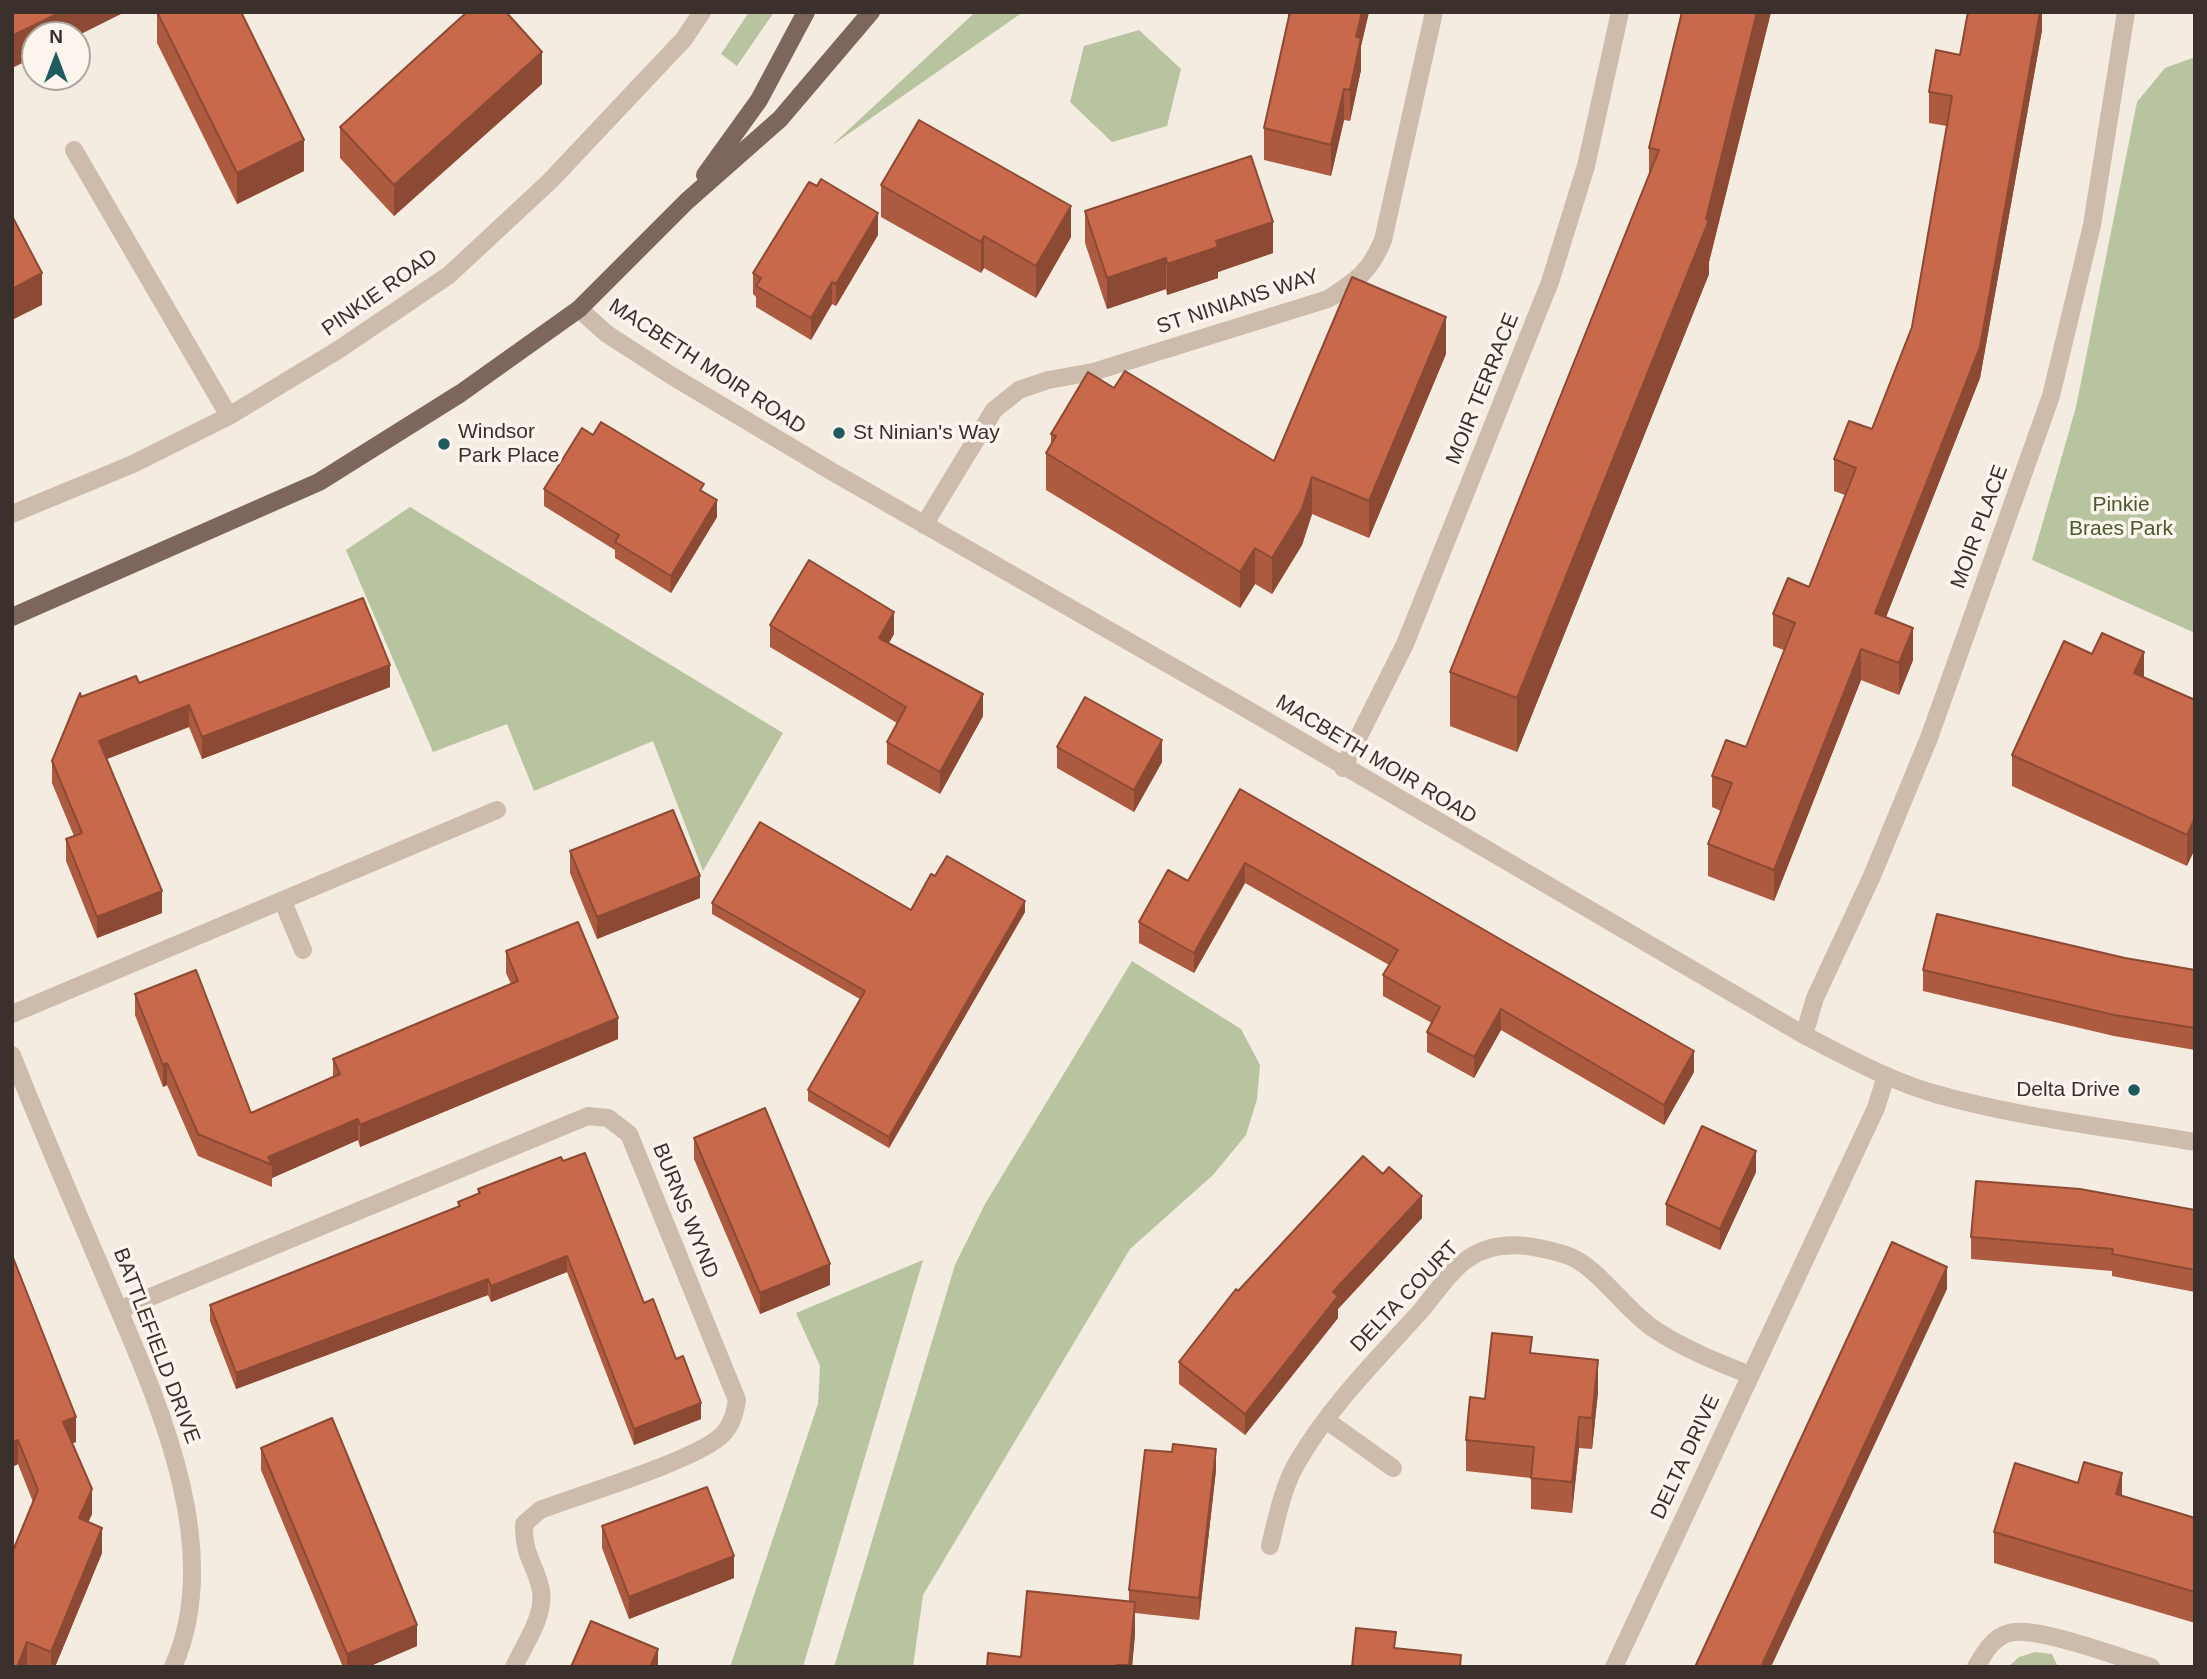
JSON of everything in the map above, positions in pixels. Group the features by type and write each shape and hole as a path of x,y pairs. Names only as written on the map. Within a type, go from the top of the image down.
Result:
{"main road":[{"path":"687,201 759,100 806,12"},
{"path":"12,617 319,482 461,393 579,309 687,201 780,119 870,12"}],"street":[{"name":"PINKIE ROAD","path":"12,514 133,464 229,416 338,350 449,275 550,181 684,39 702,12"},
{"name":"ST NINIANS WAY","path":"924,525 994,410 1019,390 1048,380 1093,372 1328,299 1354,282 1373,264 1383,240 1434,12"},
{"name":"MOIR TERRACE","path":"1343,768 1405,644 1550,282 1586,166 1620,12"},
{"name":"MOIR PLACE","path":"1804,1035 1815,998 1872,876 1928,738 2051,396 2092,225 2126,12"},
{"path":"75,150 229,416"},
{"name":"MACBETH MOIR ROAD","path":"579,309 607,334 672,376 1804,1035 1886,1076 1935,1094 1986,1106 2195,1142"},
{"path":"12,1014 497,810"},
{"path":"283,902 303,950"},
{"name":"BATTLEFIELD DRIVE","path":"12,1055 18,1086 119,1310 176,1458 188,1524 191,1591 185,1639 173,1667"},
{"name":"DELTA DRIVE","path":"1614,1667 1876,1108 1886,1076"},
{"name":"BURNS WYND","path":"119,1310 588,1116 608,1118 629,1134 737,1400 734,1417 722,1435 694,1452 540,1510 524,1524 523,1546 541,1591 540,1612 514,1667"},
{"name":"DELTA COURT","path":"1270,1546 1280,1505 1297,1462 1326,1420 1468,1258 1499,1245 1529,1245 1569,1255 1596,1273 1619,1301 1654,1329 1691,1350 1750,1375"},
{"path":"1326,1420 1393,1468"},
{"path":"1976,1667 1989,1645 2009,1633 2034,1633 2151,1667"}],"green space":[{"path":"749,12 774,12 737,66 721,54"},
{"path":"976,12 1023,12 831,146 971,16"},
{"path":"1139,30 1181,69 1167,126 1112,142 1070,102 1084,46"},
{"name":"Pinkie Braes Park","path":"2195,57 2195,633 2032,560 2076,407 2137,102 2165,68"},
{"path":"410,507 783,733 703,871 653,741 534,791 507,724 433,752 346,550"},
{"path":"1132,961 1241,1029 1260,1065 1257,1099 1246,1135 1213,1175 1130,1249 923,1595 913,1667 834,1667 955,1265 985,1204"},
{"path":"923,1260 803,1667 730,1667 818,1404 820,1366 796,1313"},
{"path":"2035,1652 2052,1654 2058,1667 2008,1667 2019,1657"}],"building":[{"path":"12,12 61,12 43,21 21,21 21,32 12,36"},
{"path":"157,12 241,12 304,140 237,173"},
{"path":"467,12 506,12 542,52 394,185 340,127"},
{"path":"1290,12 1362,12 1356,37 1361,38 1350,90 1344,89 1331,145 1264,128"},
{"path":"1682,12 1757,12 1706,219 1709,220 1517,698 1450,672 1659,150 1649,148"},
{"path":"1968,12 2040,12 1980,347 1875,613 1913,628 1899,663 1861,649 1774,870 1708,844 1732,783 1712,776 1726,740 1746,747 1795,623 1773,614 1788,578 1809,587 1856,468 1834,459 1849,421 1872,429 1912,327 1952,96 1929,92 1936,50 1960,55"},
{"path":"919,120 1071,206 1036,266 984,236 981,242 881,185"},
{"path":"1251,156 1273,222 1216,241 1218,247 1167,264 1166,258 1107,278 1085,211"},
{"path":"821,179 878,213 836,284 832,282 811,318 756,286 761,278 753,273 809,182 817,186"},
{"path":"12,216 42,273 12,289"},
{"path":"1352,277 1446,317 1369,501 1312,477 1302,509 1272,558 1255,548 1240,572 1046,453 1056,436 1051,434 1088,372 1114,388 1125,371 1274,461"},
{"path":"601,422 704,484 700,490 717,500 671,576 615,542 619,535 544,489 582,428 593,435"},
{"path":"809,560 894,612 879,638 983,694 940,772 887,742 906,707 770,625"},
{"path":"363,598 390,665 202,737 189,705 99,741 162,891 97,917 66,839 82,833 52,761 80,693 81,697 136,676 139,683"},
{"path":"2102,633 2144,652 2134,673 2195,700 2195,818 2187,835 2012,755 2064,641 2092,654"},
{"path":"1085,697 1162,740 1134,790 1057,747"},
{"path":"1240,789 1694,1051 1664,1105 1501,1009 1474,1057 1427,1032 1440,1007 1383,975 1398,950 1245,863 1194,953 1139,922 1168,870 1188,881"},
{"path":"673,810 700,876 597,917 570,851"},
{"path":"760,822 911,910 931,874 935,876 947,856 1025,901 889,1137 808,1090 865,991 712,903"},
{"path":"1937,914 2125,958 2195,970 2195,1028 2114,1015 1923,970"},
{"path":"578,922 618,1018 360,1125 358,1119 268,1157 272,1165 198,1134 167,1063 163,1065 135,994 196,970 251,1113 340,1074 333,1059 518,981 506,951"},
{"path":"765,1108 830,1264 760,1293 694,1138"},
{"path":"1702,1126 1756,1151 1720,1229 1666,1204"},
{"path":"585,1153 644,1303 653,1299 676,1359 683,1356 701,1403 634,1429 567,1256 491,1286 488,1279 236,1373 210,1305 460,1206 458,1202 480,1193 478,1189 561,1157 563,1161"},
{"path":"1363,1156 1383,1174 1389,1167 1422,1196 1333,1292 1338,1296 1245,1414 1179,1362 1236,1289 1238,1291"},
{"path":"1976,1181 2080,1189 2195,1210 2195,1270 2112,1254 2113,1249 1971,1237"},
{"path":"1892,1242 1947,1267 1761,1667 1695,1667"},
{"path":"12,1255 76,1417 63,1422 92,1489 79,1518 102,1528 51,1652 27,1642 17,1667 12,1667 12,1553 38,1490 18,1440 12,1442"},
{"path":"1492,1333 1532,1337 1530,1353 1598,1360 1592,1418 1579,1417 1572,1482 1531,1478 1534,1447 1466,1440 1470,1397 1485,1399"},
{"path":"332,1418 417,1625 347,1654 261,1448"},
{"path":"1173,1444 1216,1449 1199,1598 1129,1590 1145,1450 1172,1452"},
{"path":"2084,1462 2122,1473 2116,1494 2195,1518 2195,1592 1994,1532 2015,1463 2078,1483"},
{"path":"707,1487 734,1556 629,1597 602,1526"},
{"path":"1027,1591 1135,1602 1129,1665 987,1667 988,1653 1021,1657"},
{"path":"591,1621 658,1649 650,1667 571,1667"},
{"path":"1356,1628 1396,1632 1394,1648 1461,1655 1460,1667 1352,1667"}],"place":[{"name":"St Ninian's Way","path":"839,433"},
{"name":"Windsor Park Place","path":"444,444"},
{"name":"Delta Drive","path":"2134,1090"}]}
